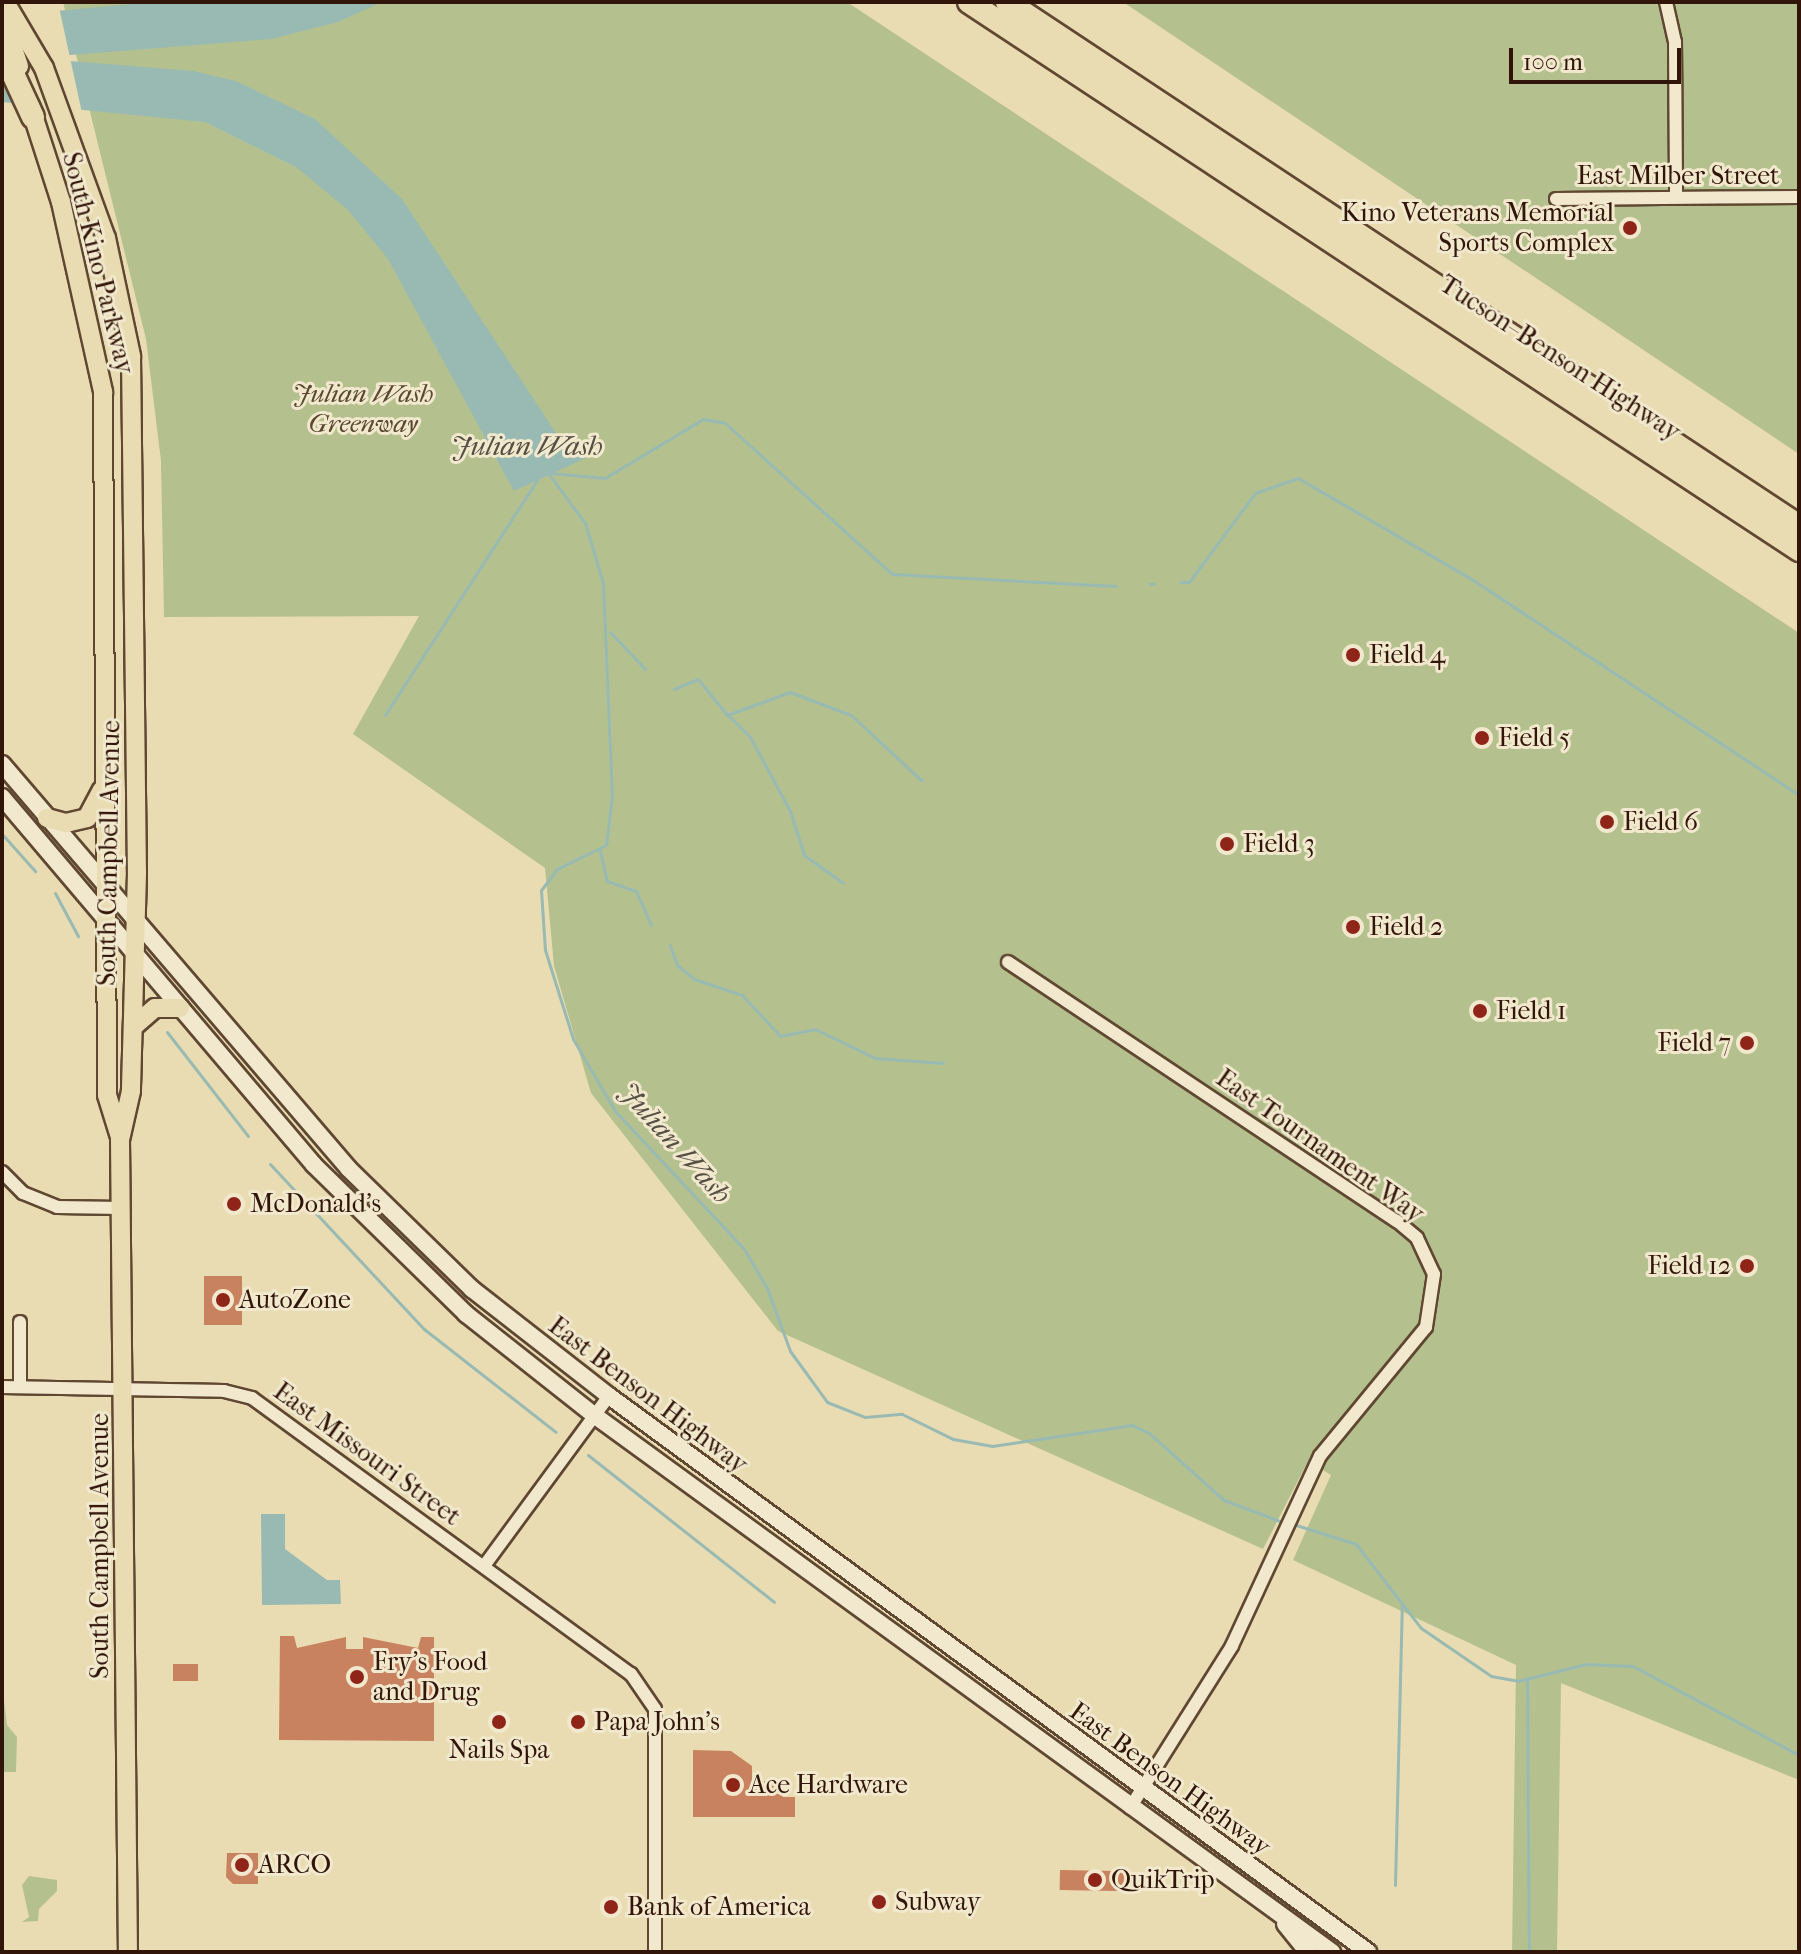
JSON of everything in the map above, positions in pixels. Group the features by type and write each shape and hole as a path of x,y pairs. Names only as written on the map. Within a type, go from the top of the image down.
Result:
{"highway":[{"name":"Tucson–Benson Highway","path":"969,2 1799,550"},
{"name":"Tucson–Benson Highway","path":"1007,2 1799,526"},
{"path":"2,50 33,117"}],"main road":[{"name":"South Kino Parkway","path":"5,8 95,338 103,392 106,567"},
{"name":"South Kino Parkway","path":"5,8 44,68 106,238 131,356 137,566"},
{"name":"South Campbell Avenue","path":"128,1952 125,1390 120,1140 131,1091 133,1027 137,566"},
{"name":"South Campbell Avenue","path":"106,567 107,1095 120,1140"},
{"name":"East Benson Highway","path":"2,764 135,921 395,1216 505,1317 1143,1790 1368,1952"},
{"path":"47,818 66,823 87,818 95,812 106,776"},
{"name":"East Benson Highway","path":"2,797 180,1008 376,1229 466,1314 594,1415 1130,1808 1332,1952"},
{"path":"133,1027 155,1008 180,1008"},
{"path":"905,1643 918,1624"},
{"path":"1277,1912 1308,1952"}],"street":[{"path":"1666,2 1675,42 1676,197"},
{"name":"East Milber Street","path":"1556,199 1799,197"},
{"name":"East Tournament Way","path":"1008,962 1397,1221 1426,1254 1435,1290 1426,1327 1333,1436 1296,1507 1232,1646 1130,1808"},
{"path":"2,1172 23,1193 57,1207 121,1208"},
{"path":"20,1322 20,1387"},
{"name":"East Missouri Street","path":"2,1387 224,1391 252,1398 631,1674 653,1700 655,1952"},
{"path":"484,1566 609,1396"}],"green space":[{"name":"Julian Wash Greenway","path":"63,2 847,2 1799,633 1799,1780 1561,1683 1557,1952 1512,1952 1516,1665 1293,1560 1331,1475 1308,1461 1263,1549 778,1331 591,1093 554,966 545,868 353,734 419,616 164,617 161,461 146,339"},
{"name":"Kino Veterans Memorial Sports Complex","path":"1123,2 1799,2 1799,454"},
{"path":"2,1684 7,1725 17,1737 16,1772 2,1772"},
{"path":"29,1876 57,1880 57,1891 39,1909 38,1921 22,1922 29,1917 22,1885"}],"water":[{"name":"Julian Wash","path":"153,2 382,2 338,22 271,39 33,58 193,71 236,81 315,119 402,199 566,448 586,458 514,491 388,259 348,210 296,167 205,122 2,102 2,16"},
{"path":"261,1514 285,1514 285,1549 327,1580 340,1580 341,1604 262,1605"}],"pier":[{"path":"59,7 82,113 15,107 2,82 2,12"}],"building":[{"name":"AutoZone","path":"204,1276 242,1276 242,1325 204,1325"},
{"name":"Fry's Food and Drug","path":"280,1636 294,1636 297,1648 346,1637 346,1649 363,1649 363,1637 418,1648 421,1637 434,1637 434,1741 279,1740"},
{"path":"173,1664 198,1664 198,1681 173,1681"},
{"name":"Ace Hardware","path":"693,1750 731,1751 752,1766 752,1781 772,1781 783,1797 795,1797 795,1817 693,1817"},
{"name":"ARCO","path":"227,1853 258,1853 258,1884 233,1884 226,1877"},
{"name":"QuikTrip","path":"1060,1870 1130,1871 1130,1891 1060,1890"}],"waterway":[{"path":"551,473 605,478 703,419 725,423 892,574 1116,586"},
{"name":"Julian Wash","path":"548,473 585,523 603,583 612,795 606,845 557,869 541,890 545,950 573,1039 615,1111 744,1249 767,1288 790,1351 827,1402 865,1417 902,1414 953,1439 992,1446 1132,1425 1149,1433 1224,1500 1285,1523"},
{"path":"1181,582 1189,582 1255,493 1298,478 1470,578 1799,795"},
{"path":"385,715 537,480"},
{"path":"610,632 645,669"},
{"path":"674,689 698,679 727,715 790,692 851,715 921,780"},
{"path":"729,716 750,737 790,811 804,855 843,883"},
{"path":"2,834 35,871"},
{"path":"600,851 607,881 636,891 651,925"},
{"path":"55,893 78,936"},
{"path":"670,945 677,965 694,979 742,995 780,1036 815,1029 875,1058 943,1063"},
{"path":"167,1032 248,1136"},
{"path":"270,1164 424,1329 556,1432"},
{"path":"588,1455 774,1602"},
{"name":"Julian Wash","path":"1293,1524 1356,1544 1421,1628 1491,1676 1518,1681 1586,1664 1633,1666 1799,1755"},
{"path":"1395,1885 1402,1605"},
{"path":"1527,1680 1529,1952"}],"place":[{"name":"Kino Veterans Memorial Sports Complex","path":"1630,228"},
{"name":"Field 4","path":"1353,655"},
{"name":"Field 5","path":"1482,738"},
{"name":"Field 6","path":"1607,822"},
{"name":"Field 3","path":"1227,844"},
{"name":"Field 2","path":"1353,927"},
{"name":"Field 1","path":"1480,1011"},
{"name":"Field 7","path":"1747,1043"},
{"name":"McDonald's","path":"234,1204"},
{"name":"Field 12","path":"1747,1266"},
{"name":"AutoZone","path":"223,1300"},
{"name":"Fry's Food and Drug","path":"357,1677"},
{"name":"Nails Spa","path":"499,1722"},
{"name":"Papa John's","path":"578,1722"},
{"name":"Ace Hardware","path":"733,1785"},
{"name":"ARCO","path":"242,1865"},
{"name":"QuikTrip","path":"1095,1880"},
{"name":"Subway","path":"879,1902"},
{"name":"Bank of America","path":"611,1907"}]}
